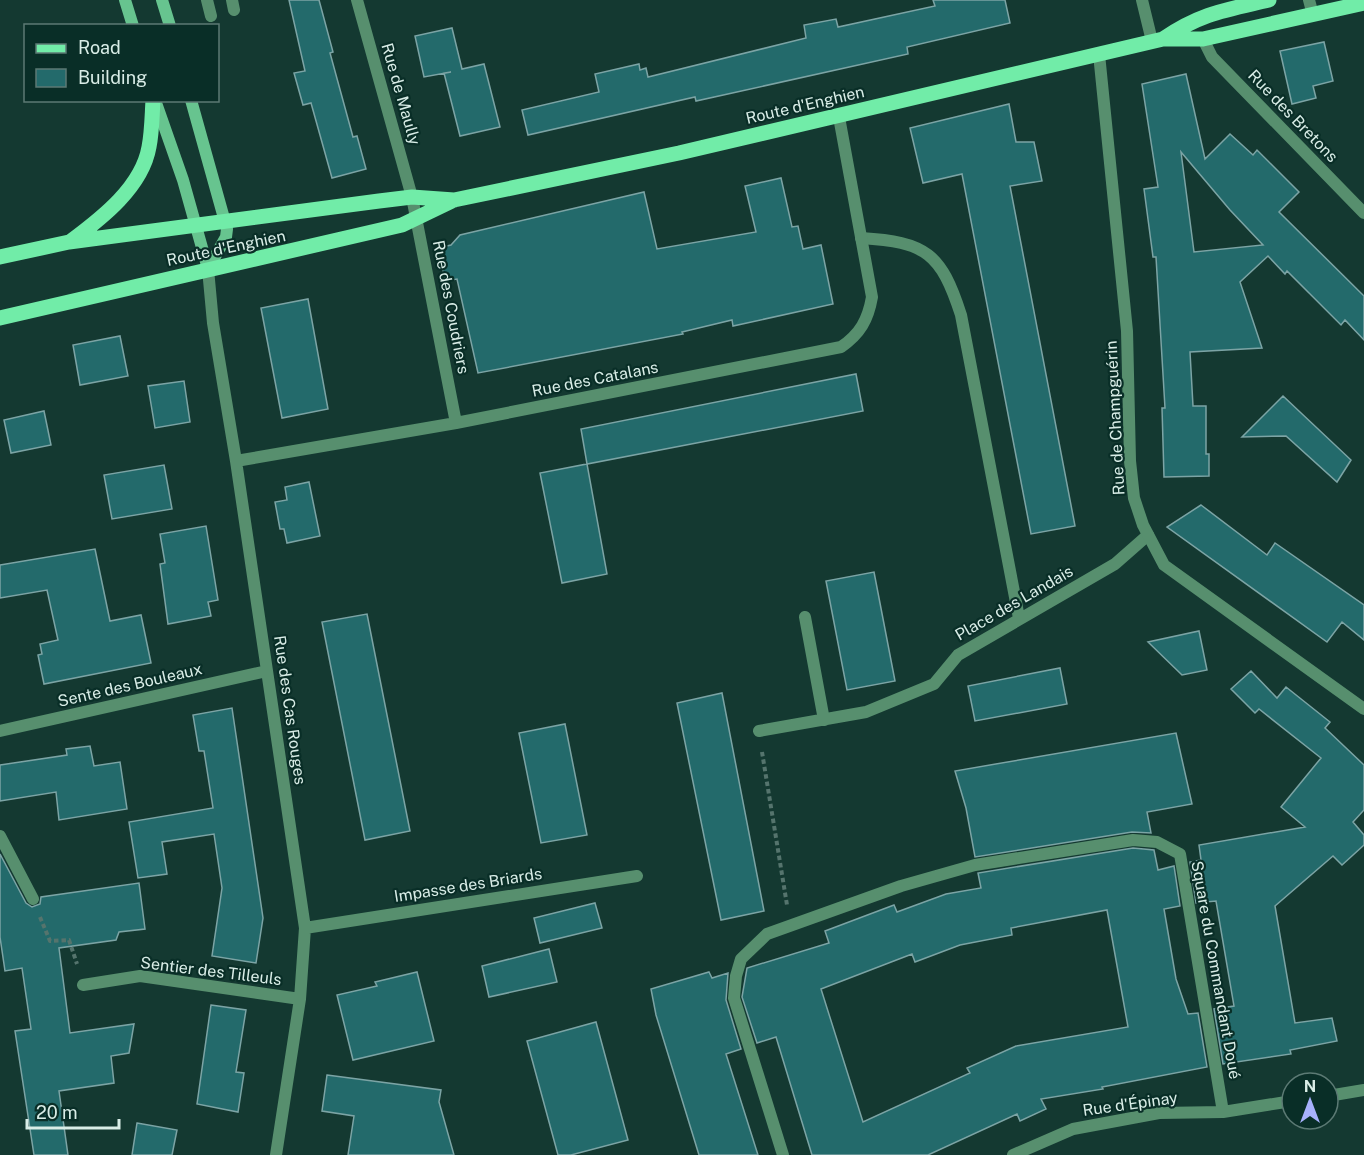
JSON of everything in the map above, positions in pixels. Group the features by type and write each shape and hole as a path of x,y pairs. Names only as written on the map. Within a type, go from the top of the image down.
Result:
{"main road":[{"path":"125,0 132,24"},
{"path":"162,0 169,24"},
{"name":"Route d'Enghien","path":"1157,40 1189,21 1269,0"},
{"name":"Route d'Enghien","path":"0,318 402,225 454,200 839,117 1157,40 1203,39 1311,8 1364,3"},
{"path":"69,242 100,219 133,182 149,147 154,102"},
{"path":"155,102 197,226 208,270"},
{"path":"192,102 226,223 226,237 208,270"},
{"name":"Route d'Enghien","path":"0,257 69,242 412,197 454,200"}],"street":[{"path":"207,0 211,16"},
{"name":"Rue de Maully","path":"357,0 412,197"},
{"path":"1142,0 1157,40"},
{"name":"Rue des Bretons","path":"1203,39 1212,57 1364,213"},
{"name":"Rue de Champguérin","path":"1099,54 1127,331 1130,461 1134,498 1148,536 1164,565 1364,709"},
{"name":"Rue des Catalans","path":"236,461 456,423 841,347 855,337 868,316 872,297 839,117"},
{"name":"Rue des Coudriers","path":"412,197 456,423"},
{"path":"861,238 898,240 922,249 936,261 951,285 961,315 1019,618"},
{"name":"Rue des Cas Rouges","path":"208,270 214,331 236,461 305,928 300,999 276,1155"},
{"name":"Place des Landais","path":"759,731 866,712 934,684 958,655 1116,564 1148,536"},
{"path":"805,617 824,720"},
{"name":"Sente des Bouleaux","path":"0,731 267,671"},
{"path":"0,836 33,899"},
{"name":"Square du Commandant Doué","path":"783,1155 734,998 736,976 741,959 767,934 902,886 975,865 1133,840 1157,842 1180,854 1223,1112"},
{"name":"Impasse des Briards","path":"305,928 637,876"},
{"name":"Sentier des Tilleuls","path":"83,985 140,976 300,999"},
{"path":"1340,1093 1364,1090"},
{"name":"Rue d'Épinay","path":"1013,1155 1073,1129 1159,1113 1223,1112 1280,1103"}],"path":[{"path":"759,731 790,926"},
{"path":"33,899 50,941 69,940 83,985"}],"building":[{"path":"289,0 319,0 333,52 330,53 353,137 357,136 366,169 332,178 311,103 303,105 294,73 305,71"},
{"path":"933,0 1005,0 1010,23 907,47 908,54 696,101 695,97 528,135 522,110 599,92 595,74 639,64 640,70 646,68 648,77 806,38 804,25 836,19 838,27 935,6"},
{"path":"452,28 462,69 484,64 500,127 460,136 444,73 424,77 415,36"},
{"path":"1324,42 1333,81 1313,86 1316,98 1292,104 1280,51"},
{"path":"1186,74 1205,159 1230,134 1253,155 1257,150 1299,192 1279,212 1364,296 1364,340 1345,320 1341,325 1287,271 1285,274 1268,256 1240,282 1262,348 1190,352 1193,406 1206,406 1206,454 1209,454 1209,476 1164,477 1162,408 1165,408 1156,257 1153,257 1144,189 1158,187 1142,84","holes":["1181,152 1263,245 1194,252"]},
{"path":"1009,104 1016,142 1034,142 1042,181 1010,186 1075,526 1031,534 962,174 923,183 910,128"},
{"path":"781,178 792,227 798,226 803,249 821,245 833,304 733,326 732,320 682,332 683,334 478,373 457,279 445,281 438,248 451,245 460,235 644,192 657,249 756,232 745,186"},
{"path":"308,299 328,409 282,418 261,308"},
{"path":"120,336 128,376 80,385 73,345"},
{"path":"856,374 863,411 587,464 581,429"},
{"path":"184,381 190,422 155,428 148,386"},
{"path":"1283,396 1351,460 1337,482 1286,436 1242,437"},
{"path":"44,411 51,445 11,453 4,420"},
{"path":"587,464 607,574 562,583 540,473"},
{"path":"164,465 172,509 112,519 104,475"},
{"path":"309,482 320,536 287,543 284,529 280,529 275,502 287,500 285,487"},
{"path":"1201,505 1267,555 1275,543 1364,605 1364,640 1342,622 1327,642 1167,527"},
{"path":"206,526 218,600 208,602 211,616 168,624 160,564 165,563 160,534"},
{"path":"95,549 110,621 141,615 151,663 44,684 38,655 42,654 40,644 58,640 47,590 0,598 0,565"},
{"path":"874,572 895,681 847,690 826,581"},
{"path":"367,614 410,831 365,840 322,622"},
{"path":"1199,631 1207,670 1182,675 1148,642"},
{"path":"1060,668 1067,704 975,721 968,686"},
{"path":"1251,671 1277,698 1286,687 1330,722 1325,728 1364,765 1364,810 1353,822 1364,835 1364,845 1342,865 1333,856 1275,906 1295,1023 1332,1018 1337,1041 1290,1050 1291,1054 1223,1064 1214,1009 1234,1006 1216,901 1196,903 1190,862 1201,860 1199,845 1305,827 1281,807 1321,758 1259,709 1255,713 1231,689"},
{"path":"722,693 764,911 721,920 677,703"},
{"path":"232,708 263,918 256,963 212,956 222,888 214,834 162,842 167,874 138,878 129,822 213,808 204,751 199,751 193,715"},
{"path":"565,724 587,835 541,843 519,733"},
{"path":"1176,733 1192,804 1147,812 1151,833 1132,832 975,857 966,808 955,771"},
{"path":"90,746 94,766 120,762 127,809 59,820 56,792 0,801 0,765 67,755 66,749"},
{"path":"1133,848 1154,850 1158,870 1174,866 1180,906 1164,909 1176,979 1188,1014 1198,1013 1207,1067 1102,1087 1103,1089 1041,1099 1046,1109 1020,1121 1017,1114 928,1155 812,1155 776,1037 757,1043 742,997 747,968 829,943 825,931 894,905 897,912 946,894 981,888 978,873","holes":["1107,910 1128,1027 1016,1046 967,1068 970,1073 863,1122 821,989 912,954 915,962 960,945 1012,935 1011,928"]},
{"path":"0,854 26,903 32,907 40,904 41,897 139,883 145,929 119,932 116,940 59,948 70,1033 134,1024 129,1053 111,1056 114,1083 59,1091 68,1155 34,1155 15,1031 31,1029 22,968 5,971 0,937"},
{"path":"595,903 602,928 540,943 534,918"},
{"path":"549,949 557,982 489,997 482,966"},
{"path":"417,972 434,1041 353,1060 337,995 377,986 375,982"},
{"path":"709,972 712,978 728,973 726,1000 741,1049 726,1054 758,1155 699,1155 656,1015 651,989"},
{"path":"211,1005 246,1010 236,1072 244,1073 238,1112 197,1104"},
{"path":"596,1022 628,1140 571,1155 558,1155 527,1041"},
{"path":"327,1075 441,1090 439,1102 454,1155 348,1155 354,1116 322,1111"},
{"path":"137,1123 177,1130 172,1155 132,1155"}]}
